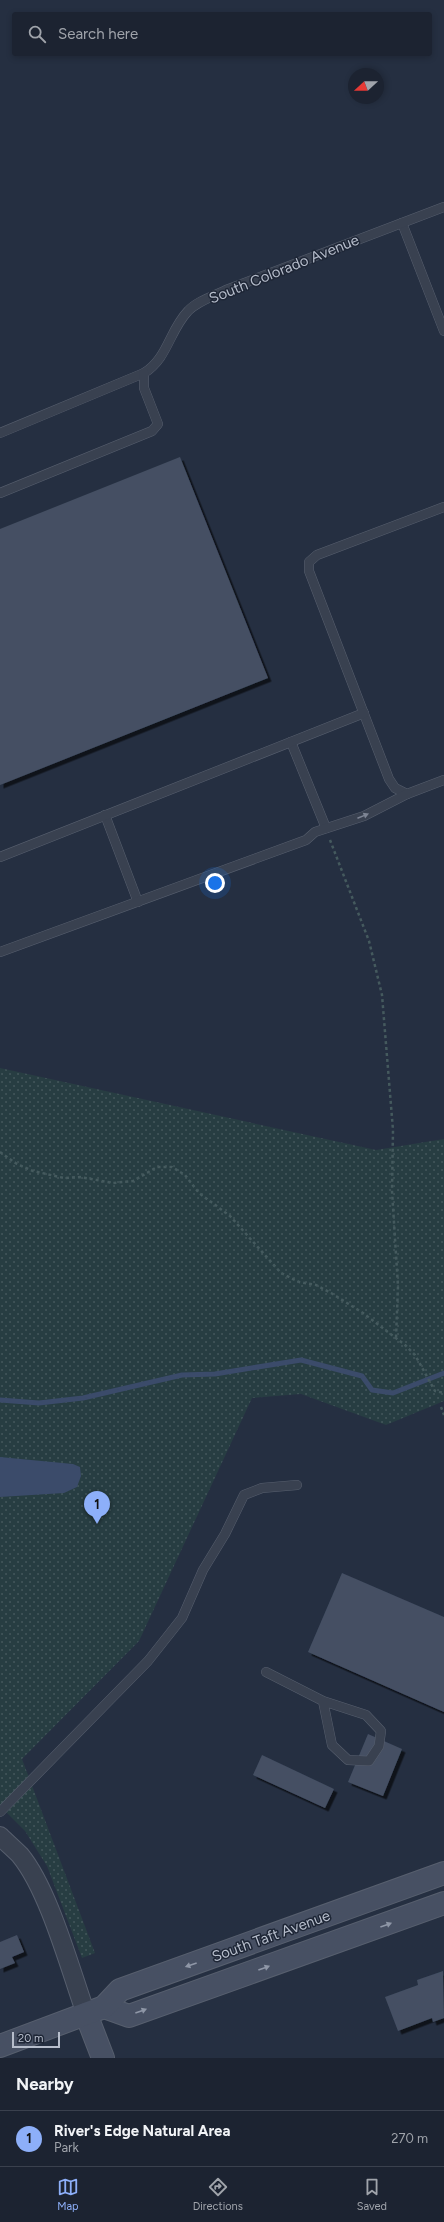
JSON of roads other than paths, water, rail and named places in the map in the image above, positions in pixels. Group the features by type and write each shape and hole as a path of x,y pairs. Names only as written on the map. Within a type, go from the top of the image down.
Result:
{"main road":[{"name":"South Taft Avenue","path":"0,2046 95,2011 120,1990 444,1873"},
{"name":"South Taft Avenue","path":"95,2011 129,2016 444,1904"},
{"path":"95,2011 103,2058"}],"street":[{"path":"0,1836 20,1856 33,1876 95,2011"}],"lane":[{"name":"South Colorado Avenue","path":"0,433 144,374 159,361 176,328 188,311 195,305 226,290 444,207"},
{"path":"402,223 444,331"},
{"path":"0,493 152,431 158,424 144,388 144,374"},
{"path":"407,794 395,788 389,779 309,571 309,562 318,555 444,507"},
{"path":"0,857 364,714"},
{"path":"291,742 326,828"},
{"path":"0,952 306,840 316,832 364,816 407,794 444,780"},
{"path":"105,815 138,902"},
{"path":"0,1812 148,1661 182,1618 203,1570 225,1534 244,1495 262,1488 297,1485"},
{"path":"266,1672 323,1701 366,1715 381,1731 379,1746 369,1761 348,1760 332,1745 323,1701"}],"water":[{"path":"0,1457 73,1464 80,1467 81,1476 77,1487 64,1493 0,1497"}],"waterway":[{"path":"0,1400 39,1403 83,1398 182,1375 215,1374 301,1360 362,1376 372,1390 393,1393 444,1373"}],"place":[{"name":"River's Edge Natural Area","path":"97,1524"}]}
